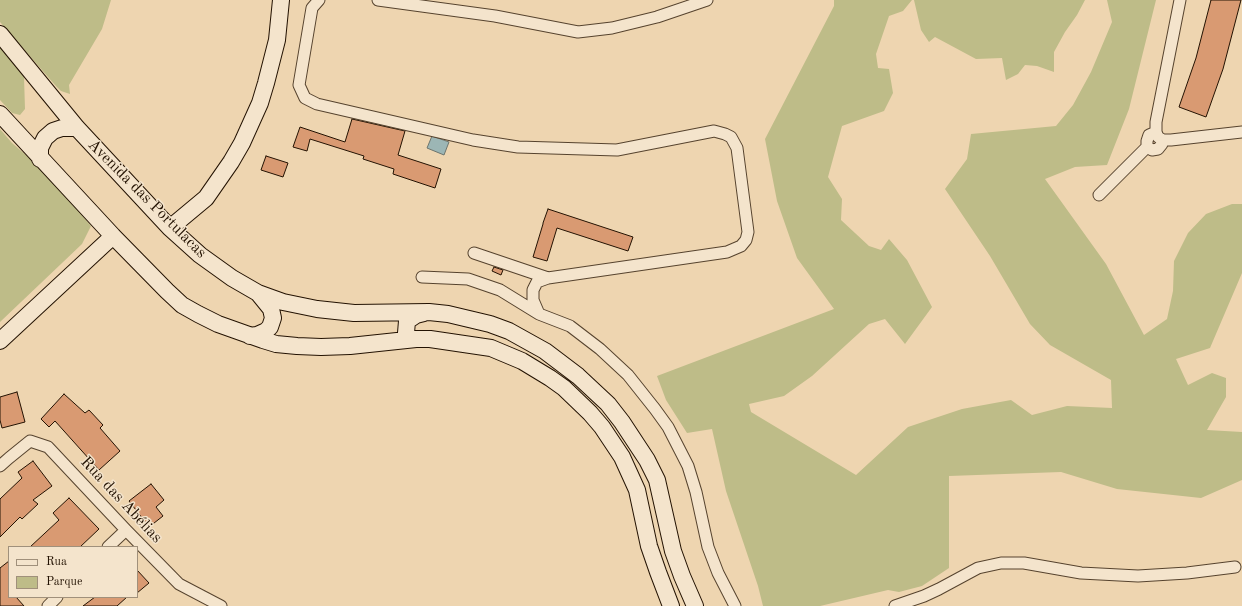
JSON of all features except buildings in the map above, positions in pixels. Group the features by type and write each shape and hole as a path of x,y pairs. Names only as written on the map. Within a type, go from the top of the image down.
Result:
{"street":[{"path":"170,228 206,198 231,162 242,143 260,103 266,83 277,40 281,0"},
{"path":"320,0 312,8 299,85 305,98 317,104 473,140 518,147 617,150 714,131 732,137 737,148 748,232 746,240 741,246 727,252 548,278 537,282 533,290 534,300 539,314"},
{"path":"378,0 495,16 578,32 612,28 657,17 707,0"},
{"path":"1099,195 1148,147 1152,150 1158,149 1162,144 1156,122 1180,0"},
{"name":"Avenida das Portulacas","path":"0,34 77,128 170,228 200,255 232,278 258,293 283,302 300,306 334,312 373,314 411,311 430,312 448,314 490,324 527,341 568,367 594,389 608,404 635,440 647,460 657,480 673,551 682,576 696,606"},
{"path":"0,114 40,159 113,236 182,305 218,324 276,344 298,346 350,346 410,339 430,339 491,348 526,364 564,388 602,427 630,473 637,490 649,546 671,606"},
{"path":"40,159 40,148 45,138 53,131 62,128 77,128"},
{"path":"1160,136 1171,140 1242,132"},
{"path":"0,341 113,236"},
{"path":"474,253 548,278"},
{"path":"422,278 468,279 500,290 539,314 570,326 600,349 628,375 655,409 671,434 688,466 696,492 708,547 718,573 735,606"},
{"path":"250,336 266,331 270,328 274,318 271,309 258,293"},
{"path":"410,339 406,333 407,321 416,315 430,312"},
{"name":"Rua das Abélias","path":"0,466 30,441 48,447 179,584 221,606"},
{"path":"109,546 126,530"},
{"path":"895,606 939,590 978,568 1001,563 1024,563 1081,573 1138,576 1187,573 1235,567"},
{"path":"48,606 56,598"}],"green space":[{"path":"0,0 111,0 102,29 69,85 70,94 61,91 55,85 0,22"},
{"path":"834,0 912,0 903,11 889,16 876,54 878,68 889,69 893,93 884,111 842,126 828,177 842,199 841,220 869,246 881,250 889,239 907,260 932,307 905,344 885,319 869,324 812,376 784,396 749,404 751,412 856,475 908,427 962,409 1011,400 1032,415 1067,406 1112,408 1111,380 1050,345 1030,324 990,256 945,189 967,159 971,134 1056,126 1073,105 1091,72 1112,22 1107,0 1156,0 1129,109 1107,165 1075,167 1045,179 1106,264 1144,335 1167,319 1173,291 1174,261 1188,233 1206,214 1232,204 1242,204 1242,273 1210,348 1176,359 1188,385 1212,373 1226,378 1226,397 1207,430 1242,432 1242,480 1201,498 1117,489 1061,472 949,476 949,568 922,586 899,592 888,590 820,606 763,606 758,586 726,491 712,429 687,433 666,400 657,376 834,309 797,258 777,201 765,139 834,6"},
{"path":"914,0 1085,0 1054,52 1054,72 1037,66 1025,65 1018,74 1006,80 1002,58 976,59 935,37 929,42 921,30"},
{"path":"0,43 17,62 24,77 25,109 20,115 12,113 0,100"},
{"path":"0,129 12,143 49,175 91,226 82,244 0,322"}],"water":[{"path":"432,136 449,142 444,155 427,148"}]}
